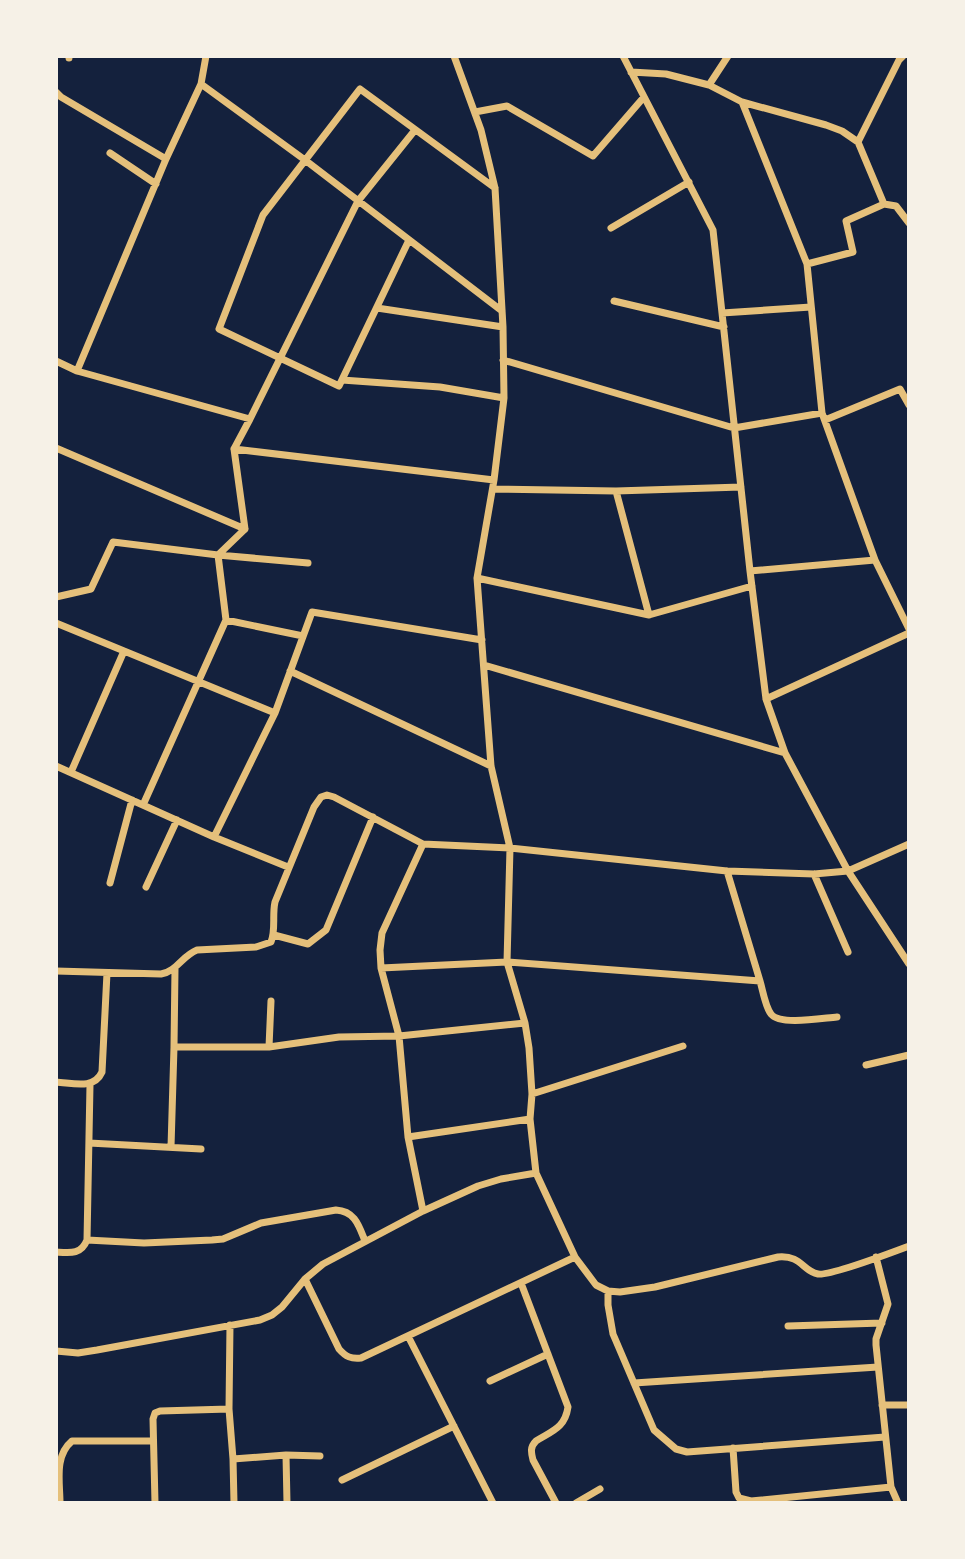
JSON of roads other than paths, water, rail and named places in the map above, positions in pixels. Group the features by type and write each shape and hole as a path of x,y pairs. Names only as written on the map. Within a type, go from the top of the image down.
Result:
{"street":[{"path":"77,371 166,159 201,85 206,56"},
{"path":"454,56 481,130 495,188 504,398 493,489 477,578 491,766 510,848 507,962 529,1048 532,1094 530,1119 536,1172 575,1257 596,1285 608,1291 655,1287 787,1256 796,1259 811,1272 825,1274 909,1246"},
{"path":"623,56 713,230 766,699 785,753 848,872 909,964"},
{"path":"709,85 728,56"},
{"path":"858,142 903,56"},
{"path":"631,72 666,74 709,85 742,102 842,131 858,142 884,204"},
{"path":"201,85 305,160 502,311"},
{"path":"409,240 339,386 219,330 263,215 360,89 495,188"},
{"path":"56,105 58,95 166,159"},
{"path":"475,112 507,106 593,156 644,97"},
{"path":"742,102 807,264 824,416 874,560 909,631 766,699"},
{"path":"245,529 234,449 358,201 415,130"},
{"path":"110,153 156,184"},
{"path":"611,228 689,182"},
{"path":"807,264 853,252 846,221 884,204 896,206 909,222"},
{"path":"614,301 724,327"},
{"path":"722,313 811,307"},
{"path":"377,308 503,327"},
{"path":"503,360 734,428 824,416 909,384"},
{"path":"56,361 77,371 250,419"},
{"path":"342,380 440,387 504,398"},
{"path":"900,389 909,404"},
{"path":"56,448 245,529"},
{"path":"234,449 494,480"},
{"path":"493,489 616,491 741,487"},
{"path":"616,491 649,615"},
{"path":"218,555 245,529"},
{"path":"56,597 91,589 113,542 308,563"},
{"path":"143,805 226,620 218,555"},
{"path":"750,571 874,560"},
{"path":"477,578 649,615 752,586"},
{"path":"215,837 275,713 312,612 482,640"},
{"path":"226,620 303,636"},
{"path":"56,623 275,713"},
{"path":"71,772 124,651"},
{"path":"484,665 785,753"},
{"path":"290,671 491,766"},
{"path":"56,765 288,867"},
{"path":"56,971 160,974 175,969 188,954 197,950 257,947 271,942 274,935 273,911 288,867 314,807 321,797 327,795 423,844 510,848 727,871 814,874 848,872 909,844"},
{"path":"110,883 132,800"},
{"path":"274,935 308,944 326,930 373,817"},
{"path":"146,887 177,820"},
{"path":"423,844 382,933 380,950 381,968 399,1036 408,1137 423,1211"},
{"path":"727,871 770,1012 783,1020 838,1017"},
{"path":"814,874 848,952"},
{"path":"381,968 507,962 760,981"},
{"path":"171,1147 175,969"},
{"path":"56,1082 90,1085 99,1079 102,1072 107,973"},
{"path":"269,1047 271,1001"},
{"path":"173,1047 269,1047 339,1037 399,1036 524,1023"},
{"path":"532,1094 683,1046"},
{"path":"866,1065 909,1055"},
{"path":"56,1252 80,1251 88,1240 90,1085"},
{"path":"408,1137 530,1119"},
{"path":"89,1143 201,1149"},
{"path":"56,1351 78,1353 260,1320 282,1307 304,1279 323,1264 365,1241 478,1186 536,1172"},
{"path":"88,1240 144,1243 212,1240 261,1223 345,1210 356,1220 365,1241"},
{"path":"304,1279 339,1349 351,1359 361,1358 575,1257"},
{"path":"876,1257 888,1304 876,1339 878,1367 891,1487 898,1503"},
{"path":"521,1283 568,1407 567,1418 559,1427 536,1441 531,1452 556,1503"},
{"path":"608,1291 613,1334 654,1430 676,1449 687,1452 886,1437"},
{"path":"788,1325 883,1323"},
{"path":"230,1325 229,1409 234,1503"},
{"path":"408,1336 492,1503"},
{"path":"490,1381 548,1354"},
{"path":"634,1383 878,1367"},
{"path":"882,1405 909,1405"},
{"path":"155,1503 155,1413 160,1410 229,1409"},
{"path":"342,1480 454,1426"},
{"path":"60,1503 60,1462 63,1451 72,1441 153,1441"},
{"path":"733,1448 736,1492 739,1498 744,1500 891,1487"},
{"path":"233,1459 286,1455 320,1456"},
{"path":"286,1455 287,1503"},
{"path":"576,1503 600,1489"},
{"path":"842,1492 843,1503"}]}
